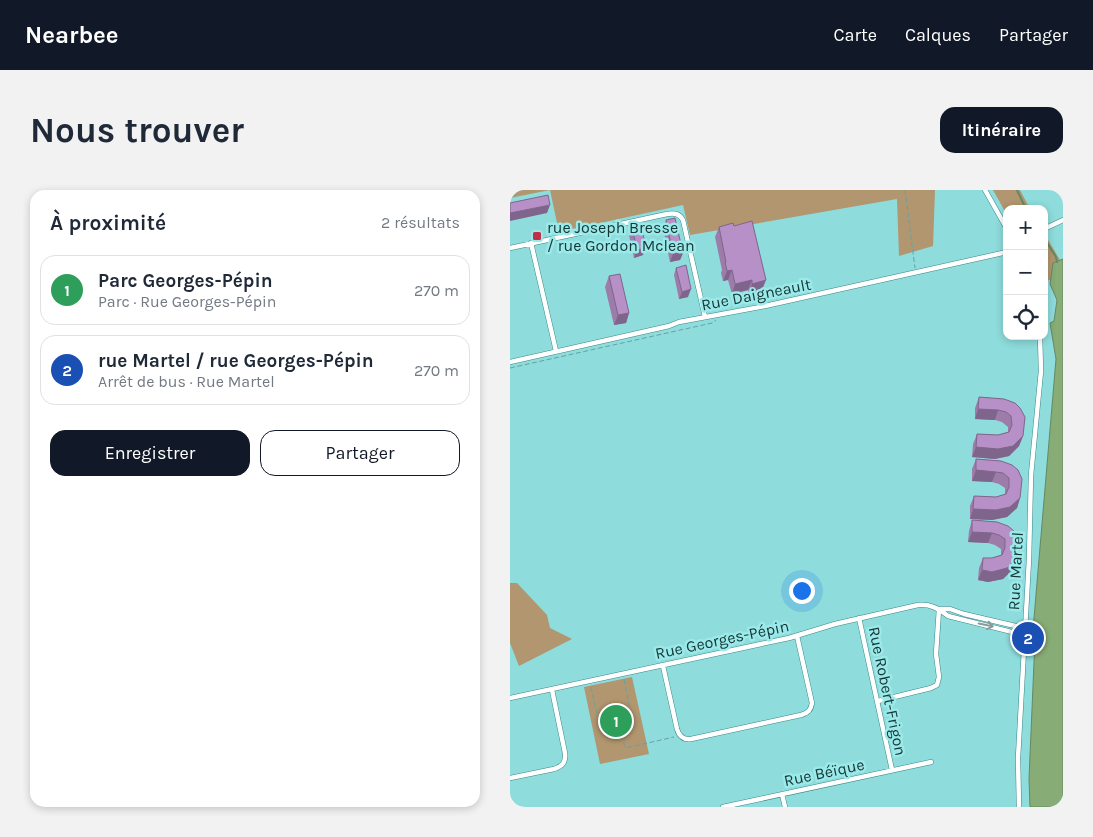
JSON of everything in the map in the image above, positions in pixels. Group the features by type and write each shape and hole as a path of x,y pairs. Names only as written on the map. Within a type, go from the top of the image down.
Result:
{"street":[{"path":"985,190 1003,222"},
{"path":"510,248 667,214 677,214 683,220 705,317"},
{"path":"1048,228 1063,220"},
{"path":"531,243 556,351"},
{"name":"Rue Daigneault","path":"510,362 705,317 766,306 1003,253"},
{"name":"Rue Martel","path":"1019,807 1018,758 1029,553 1031,475 1040,371 1040,340"},
{"name":"Rue Georges-Pépin","path":"510,698 797,636 826,626 918,605 928,605 939,609 948,616 1024,635"},
{"path":"878,701 928,690 937,685 939,679 936,654 939,609"},
{"name":"Rue Georges-Pépin","path":"939,609 950,609 971,616 1024,628"},
{"name":"Rue Robert-Frigon","path":"859,618 892,770"},
{"path":"663,666 678,734 683,738 691,739 801,715 809,712 812,703 797,636"},
{"path":"510,778 554,769 564,763 565,753 552,690"},
{"name":"Rue Béïque","path":"723,807 931,762"},
{"path":"782,794 785,807"}],"path":[{"path":"905,190 915,269"},
{"name":"Rue Daigneault","path":"510,368 712,323 716,319"},
{"path":"612,739 630,709 624,678"},
{"path":"591,686 595,706 601,721 604,726 622,739 625,747 676,737"},
{"path":"615,728 615,733"}],"shaded area":[{"path":"510,190 550,190 510,198"},
{"path":"550,190 935,190 933,246 899,256 897,199 690,235 683,205 559,232"},
{"path":"993,190 1020,190 1028,205 1003,205 1003,208"},
{"path":"1048,240 1060,260 1053,263 1051,279 1048,281"},
{"path":"1063,259 1063,807 1030,807 1029,779 1035,639 1033,630 1056,359 1050,323 1054,321 1057,300 1050,284 1053,263"},
{"path":"510,583 517,583 547,615 550,628 572,639 519,666 510,643"},
{"path":"632,677 649,754 600,764 584,687"}],"building":[{"path":"548,195 550,205 510,213 510,203"},
{"path":"675,218 683,253 673,254 666,220"},
{"path":"752,221 766,280 752,284 752,280 735,284 732,270 727,271 719,227 733,223 734,226"},
{"path":"641,225 646,248 637,250 632,227"},
{"path":"686,265 691,289 682,292 676,268"},
{"path":"620,274 629,313 618,315 609,276"},
{"path":"979,397 1004,399 1015,403 1020,408 1025,417 1023,436 1013,446 998,449 976,447 977,434 998,435 1009,432 1012,425 1011,416 1006,412 978,409"},
{"path":"976,459 1001,461 1012,465 1018,470 1022,479 1020,498 1010,507 996,510 973,509 974,496 996,497 1006,494 1009,487 1009,478 1003,473 976,470"},
{"path":"972,520 997,522 1008,526 1014,531 1018,540 1017,559 1007,568 992,572 982,570 983,558 1002,555 1005,548 1005,539 992,533 972,532"}],"waterway":[{"path":"1017,190 1024,205"},
{"path":"1048,244 1057,262"}],"place":[{"name":"rue Joseph Bresse / rue Gordon Mclean","path":"537,236"},
{"name":"rue Martel / rue Georges-Pépin","path":"1028,638"},
{"name":"Parc Georges-Pépin","path":"616,721"}]}
